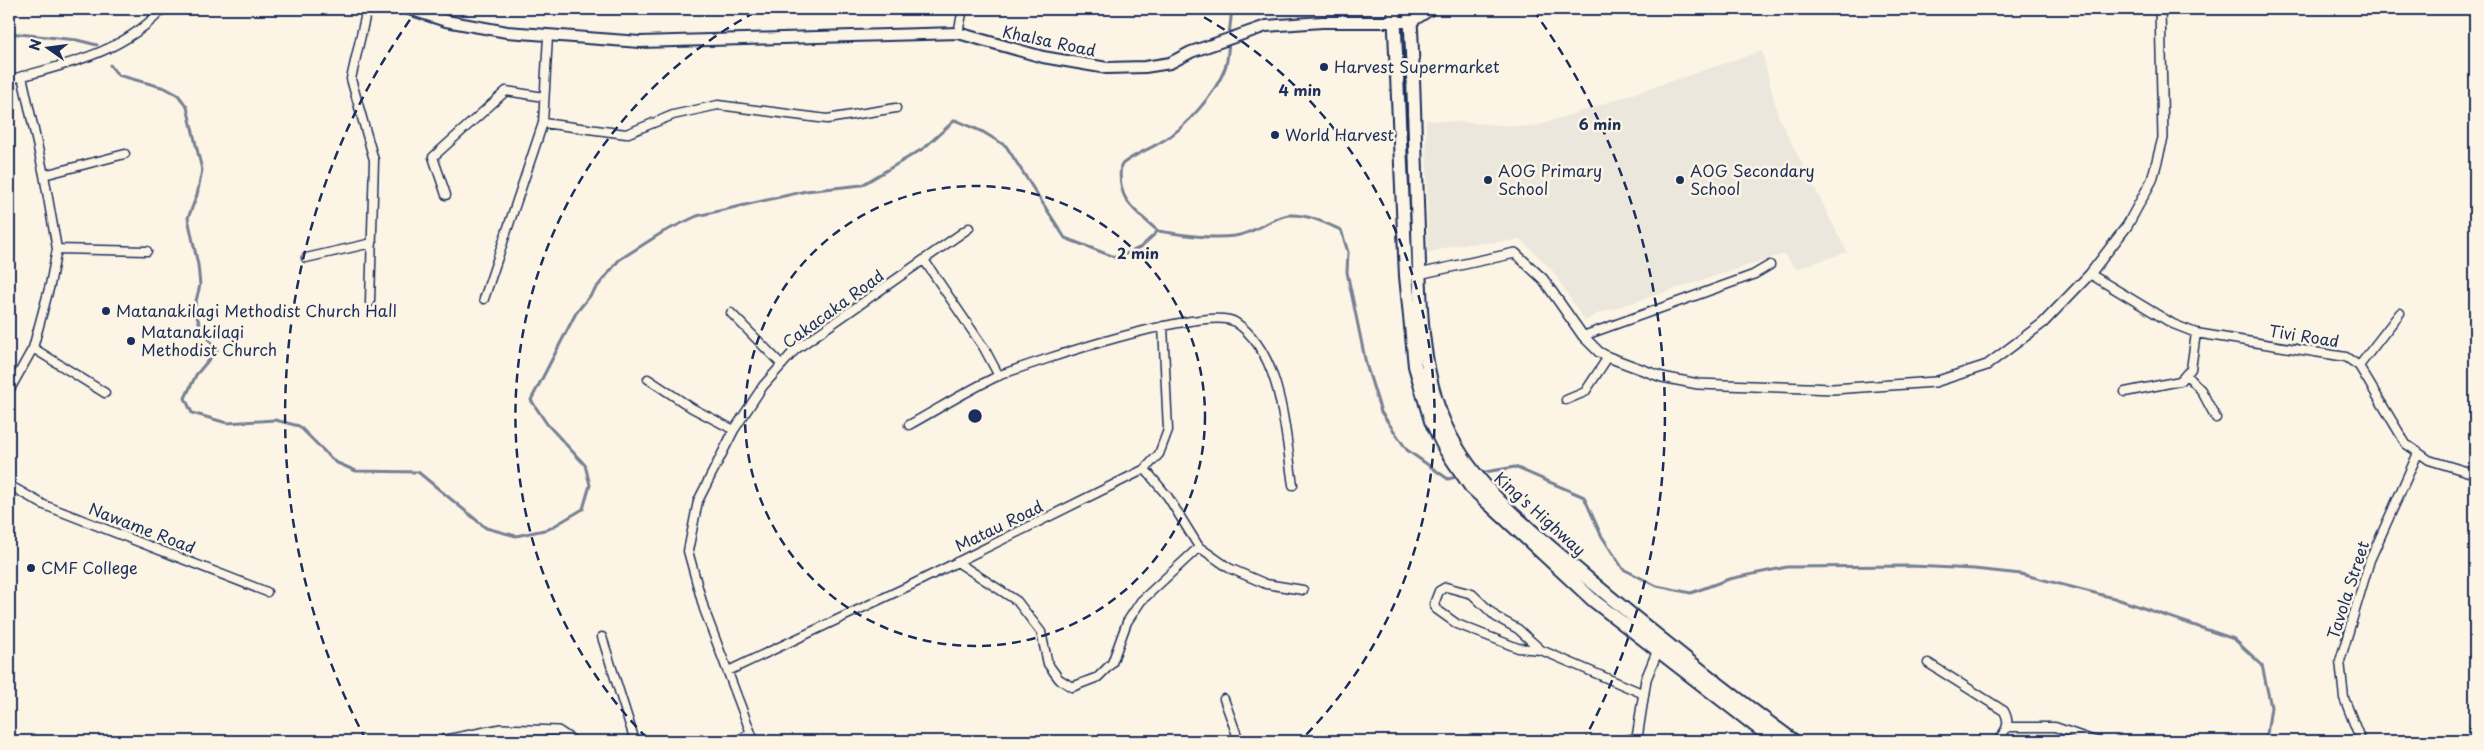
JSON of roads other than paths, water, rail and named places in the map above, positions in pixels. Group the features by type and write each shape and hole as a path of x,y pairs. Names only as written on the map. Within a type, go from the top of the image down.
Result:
{"highway":[{"name":"King's Highway","path":"1410,9 1419,274 1426,362 1432,390 1441,416 1464,469"},
{"name":"King's Highway","path":"1394,15 1406,276 1415,366 1431,421 1476,486 1594,601 1794,741"},
{"name":"King's Highway","path":"1660,646 1776,741"}],"main road":[{"name":"Khalsa Road","path":"409,9 454,22 507,32 640,42 958,33 1042,57 1107,68 1145,67 1170,63 1191,52 1223,40 1273,25 1343,22 1394,15 1411,22"},
{"path":"1411,22 1431,9"}],"street":[{"path":"9,80 104,51 132,37 162,9"},
{"path":"367,9 351,79 374,160 370,302"},
{"path":"958,33 963,9"},
{"path":"1342,9 1343,22"},
{"path":"1406,276 1515,253 1543,279 1584,336 1608,357 1656,375 1698,384 1804,389 1935,382 1987,365 2043,323 2090,274 2127,226 2152,180 2163,138 2160,9"},
{"path":"484,300 543,123 548,36"},
{"path":"9,391 33,348 50,286 57,249 44,175 22,76"},
{"path":"446,195 433,157 506,91 544,97"},
{"path":"543,123 626,134 673,115 718,105 827,119 896,108"},
{"path":"44,175 125,154"},
{"name":"Cakacaka Road","path":"752,738 704,609 688,551 698,501 734,430 763,386 795,350 968,228"},
{"path":"306,258 372,243"},
{"path":"57,249 147,251"},
{"path":"924,260 984,348 998,376"},
{"path":"1584,336 1753,275 1770,265"},
{"name":"Tivi Road","path":"2090,274 2173,324 2196,333 2346,357 2359,366"},
{"path":"731,313 782,365"},
{"path":"2400,313 2359,366 2406,444 2429,460 2475,474"},
{"path":"909,425 998,376 1162,326 1209,318 1221,318 1234,321 1252,338 1266,358 1278,391 1294,485"},
{"name":"Matau Road","path":"728,671 1145,470 1159,454 1168,430 1162,326"},
{"path":"2125,392 2180,380 2191,369 2196,333"},
{"path":"33,348 105,393"},
{"path":"1566,400 1585,392 1608,357"},
{"path":"2186,374 2200,390 2216,418"},
{"path":"648,379 692,408 734,430"},
{"name":"Tavola Street","path":"2360,741 2344,698 2340,661 2370,560 2418,452"},
{"path":"1145,470 1168,497 1199,547 1229,568 1266,584 1304,590"},
{"name":"Nawame Road","path":"9,485 44,504 267,592"},
{"path":"957,562 1017,601 1041,632 1048,664 1060,679 1072,687 1098,677 1112,663 1127,622 1141,601 1199,547"},
{"path":"1541,650 1518,628 1496,617 1472,594 1459,588 1446,587 1439,591 1435,597 1434,604 1436,609 1457,624 1518,648 1541,650 1644,694"},
{"path":"602,637 635,741"},
{"path":"1624,741 1637,740 1646,678 1660,646"},
{"path":"1928,663 2004,711 2008,719 2008,727 1998,741"},
{"path":"1224,699 1239,741"},
{"path":"2008,727 2055,727 2095,741"},
{"path":"441,741 501,729 558,731 573,741"},
{"path":"734,741 752,738"}],"waterway":[{"path":"1229,35 1232,9"},
{"path":"9,33 77,40 97,45"},
{"path":"1158,231 1134,210 1124,196 1120,177 1121,165 1170,136 1200,108 1222,75 1227,62 1229,42"},
{"path":"110,65 118,75 165,88 178,95 187,107 202,170 197,195 188,218 198,265 200,285 194,309 202,330 217,350 196,375 185,398 192,413 227,423 275,420 299,426 335,462 356,471 418,472 486,528 516,536 549,529 583,509 590,485 585,465 547,424 531,400 576,313 619,260 663,232 697,216 806,191 862,185 924,148 955,120 983,132 1006,146 1065,238 1117,258 1141,247 1158,231 1206,237 1235,236 1242,235 1277,218 1289,215 1310,217 1341,230 1348,252 1347,272 1366,364 1381,412 1407,450 1448,479 1460,476"},
{"path":"1479,473 1515,467 1584,497 1601,535 1623,569 1657,586 1691,593 1729,579 1787,567 1912,566 1974,569 2021,574 2114,598 2234,639 2262,665 2271,707 2266,741"}],"place":[{"name":"Harvest Supermarket","path":"1324,67"},
{"name":"World Harvest","path":"1275,135"},
{"name":"AOG Primary School","path":"1488,180"},
{"name":"AOG Secondary School","path":"1680,180"},
{"name":"Matanakilagi Methodist Church Hall","path":"106,311"},
{"name":"Matanakilagi Methodist Church","path":"131,341"},
{"name":"CMF College","path":"31,568"}]}
